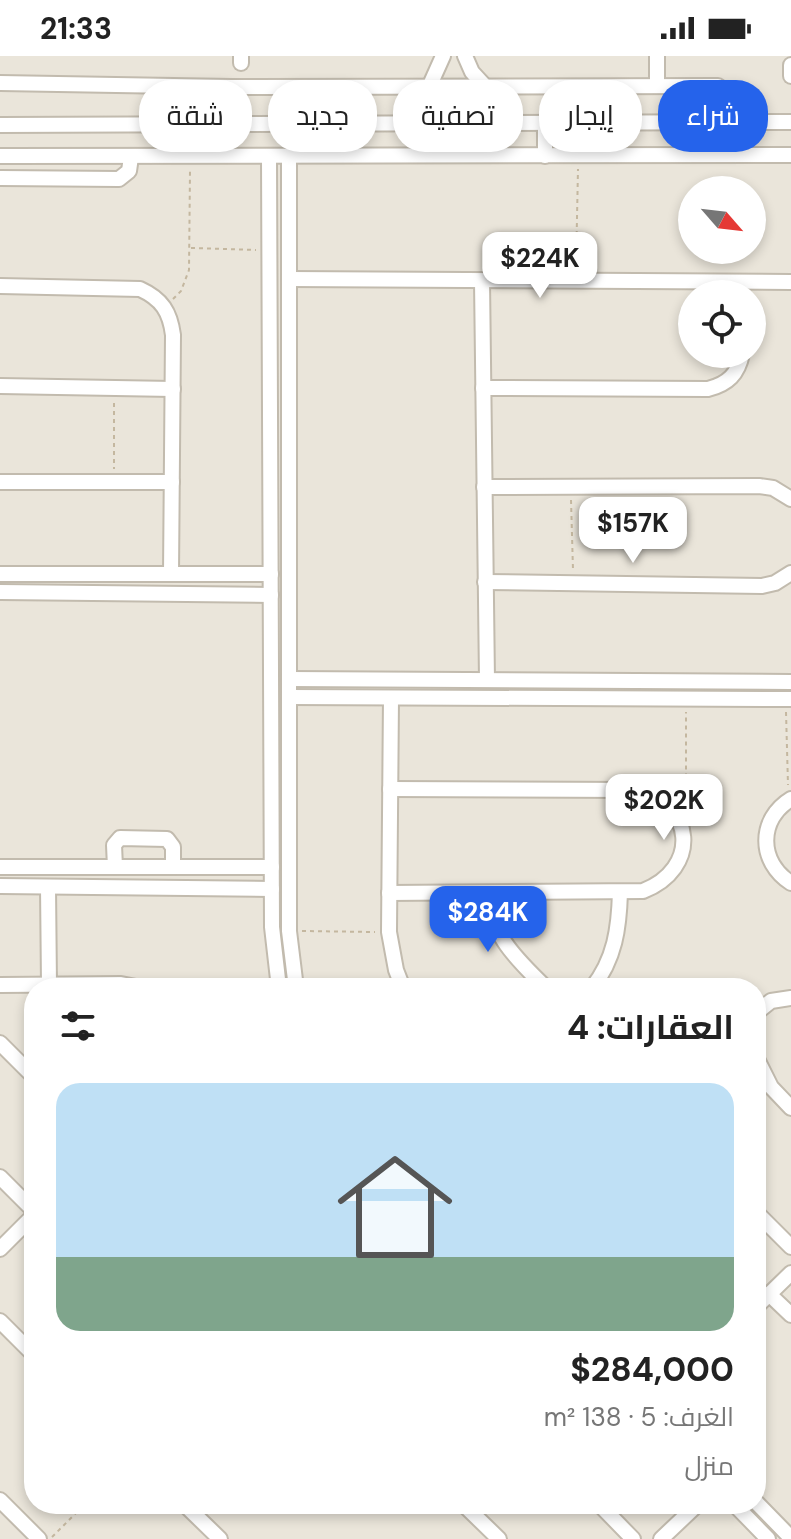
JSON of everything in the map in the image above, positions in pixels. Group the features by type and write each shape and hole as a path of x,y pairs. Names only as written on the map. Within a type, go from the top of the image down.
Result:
{"street":[{"path":"432,80 443,56"},
{"path":"465,56 479,80"},
{"path":"523,85 657,86 657,56"},
{"path":"791,65 791,76"},
{"path":"0,83 232,87 393,85"},
{"path":"642,122 791,122"},
{"path":"0,125 393,123"},
{"path":"0,156 791,155"},
{"path":"0,178 119,179 129,171 131,157"},
{"path":"269,157 272,889 273,951 277,978"},
{"path":"289,157 289,931 295,978"},
{"path":"289,279 576,281 678,285"},
{"path":"482,281 487,680"},
{"path":"766,285 791,282"},
{"path":"0,286 140,289 154,295 164,305 171,319 173,335 171,574"},
{"path":"483,388 708,389 728,381 737,368"},
{"path":"0,386 173,389"},
{"path":"0,482 172,482"},
{"path":"484,487 759,486 773,488 791,499"},
{"path":"485,582 762,586 775,583 791,573"},
{"path":"0,574 271,574"},
{"path":"0,592 271,595"},
{"path":"289,679 791,682"},
{"path":"660,681 660,698"},
{"path":"289,697 788,699"},
{"path":"391,698 389,932 399,978"},
{"path":"389,893 643,891 671,875 683,845 682,829 676,814 658,797 635,790 390,789"},
{"path":"790,800 777,809 770,821 766,848 778,873 791,883"},
{"path":"115,867 114,845 120,838 167,839 173,847 173,867"},
{"path":"0,867 272,867"},
{"path":"0,886 272,889"},
{"path":"48,887 57,978"},
{"path":"599,978 616,940 620,892"},
{"path":"490,893 492,920 504,944 536,978"},
{"path":"0,985 24,985"},
{"path":"766,1005 771,1001 791,998"},
{"path":"0,1043 24,1067"},
{"path":"766,1077 791,1108"},
{"path":"0,1177 24,1202"},
{"path":"766,1222 791,1247"},
{"path":"0,1249 24,1224"},
{"path":"766,1297 791,1273"},
{"path":"769,1294 791,1315"},
{"path":"0,1321 24,1345"},
{"path":"0,1500 7,1516 39,1539"},
{"path":"766,1512 791,1538"},
{"path":"194,1514 220,1539"},
{"path":"473,1514 499,1539"},
{"path":"609,1514 633,1539"},
{"path":"661,1539 687,1514"},
{"path":"744,1514 768,1539"}],"path":[{"path":"576,281 578,156"},
{"path":"164,305 181,291 186,281 190,157"},
{"path":"189,248 270,251"},
{"path":"114,388 115,482"},
{"path":"571,487 573,583"},
{"path":"676,814 686,786 686,698"},
{"path":"788,699 790,800"},
{"path":"289,931 389,932"},
{"path":"50,1539 75,1514"}],"shaded area":[{"path":"0,56 791,56 791,1539 0,1539"}]}
